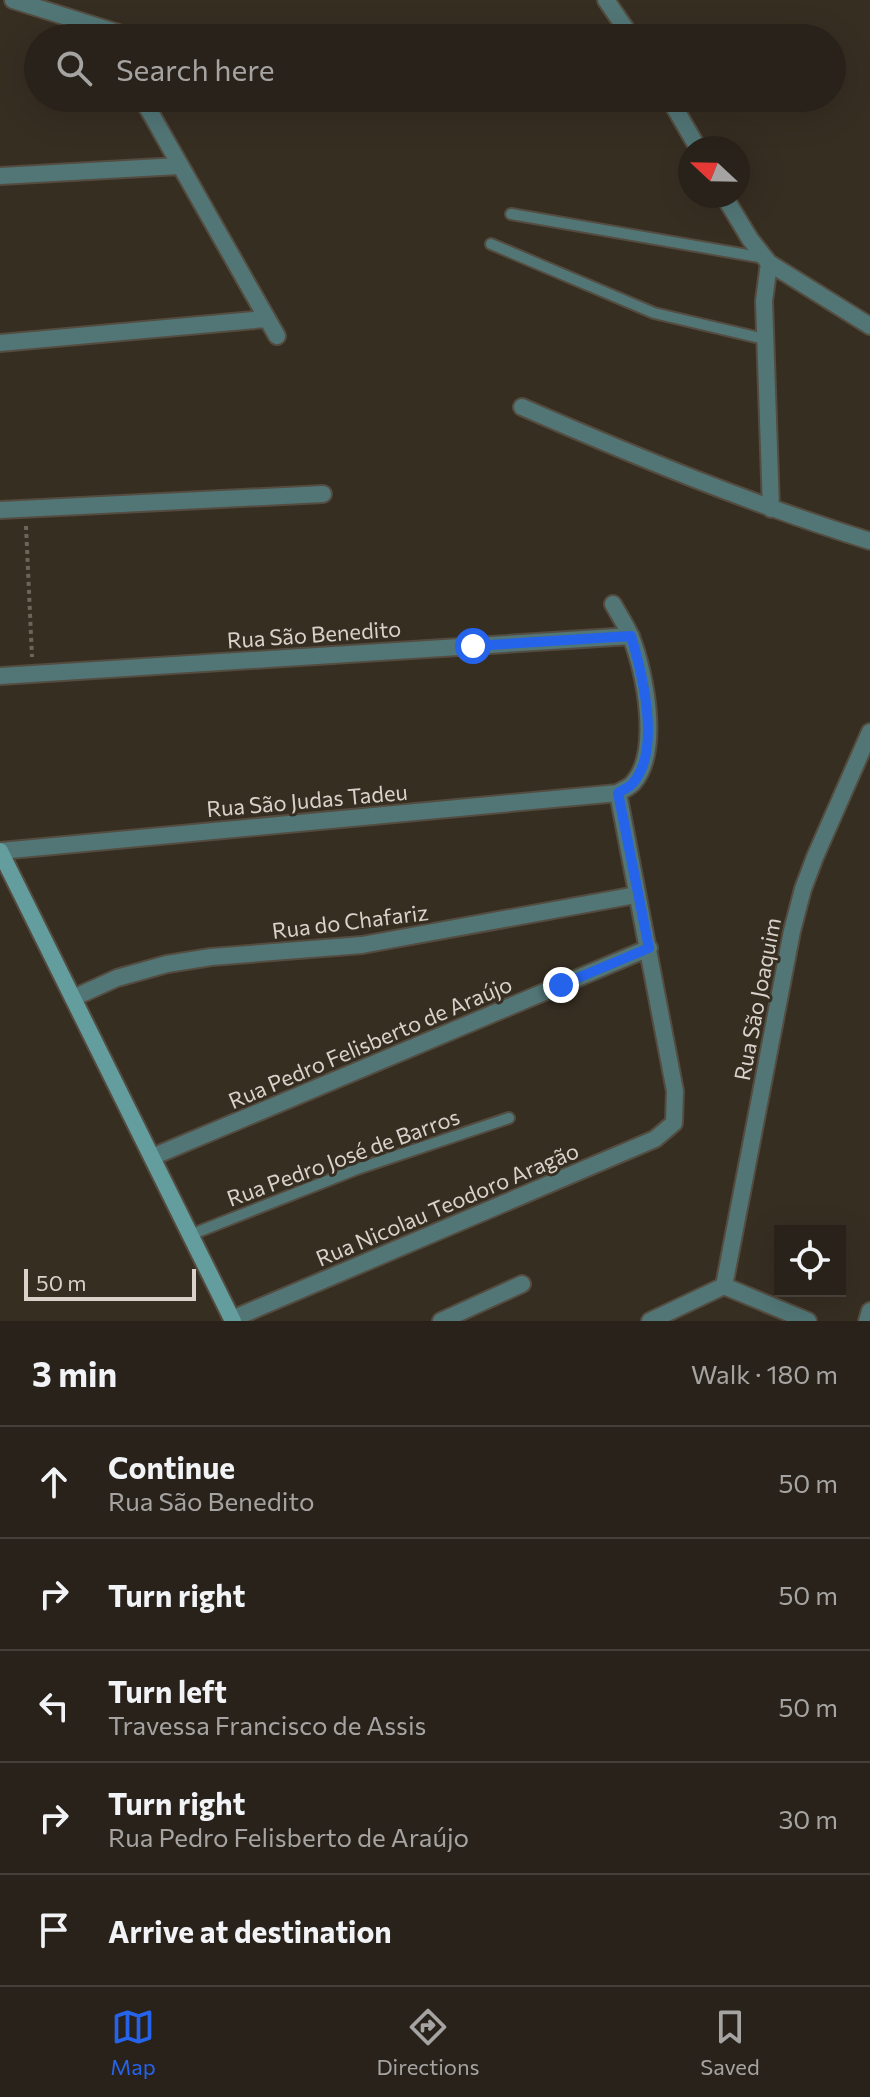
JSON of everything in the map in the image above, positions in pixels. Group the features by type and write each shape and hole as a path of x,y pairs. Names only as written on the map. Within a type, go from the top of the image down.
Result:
{"street":[{"path":"13,0 79,24"},
{"path":"606,0 622,24"},
{"path":"150,112 277,336"},
{"path":"677,112 691,136"},
{"path":"0,176 179,166"},
{"path":"732,208 767,260 870,326"},
{"path":"767,260 764,339 771,509"},
{"path":"0,343 266,319"},
{"path":"522,407 672,472 870,541"},
{"path":"0,510 323,494"},
{"path":"613,604 631,636 646,693 645,755 633,784 618,793 649,948"},
{"name":"Rua São Benedito","path":"0,676 631,636"},
{"name":"Rua São Joaquim","path":"724,1286 792,931 803,889 870,732"},
{"name":"Rua São Judas Tadeu","path":"0,851 618,793"},
{"path":"0,851 233,1320"},
{"name":"Rua do Chafariz","path":"73,998 117,978 167,964 211,957 362,945 636,895"},
{"name":"Rua Nicolau Teodoro Aragão","path":"233,1320 655,1139 674,1123 675,1091 649,948"},
{"name":"Rua Pedro Felisberto de Araújo","path":"152,1157 649,948"},
{"path":"441,1321 522,1284"},
{"path":"650,1321 724,1286 808,1321"},
{"path":"684,1305 692,1321"},
{"path":"867,1321 870,1311"}],"lane":[{"path":"511,214 767,260"},
{"path":"491,244 654,313 764,339"},
{"name":"Rua Pedro José de Barros","path":"190,1235 357,1169 509,1118"}],"path":[{"path":"25,508 33,674"}],"route":[{"path":"473,646 631,636 641,668 648,722 645,755 633,784 618,793 649,948 561,985"}]}
